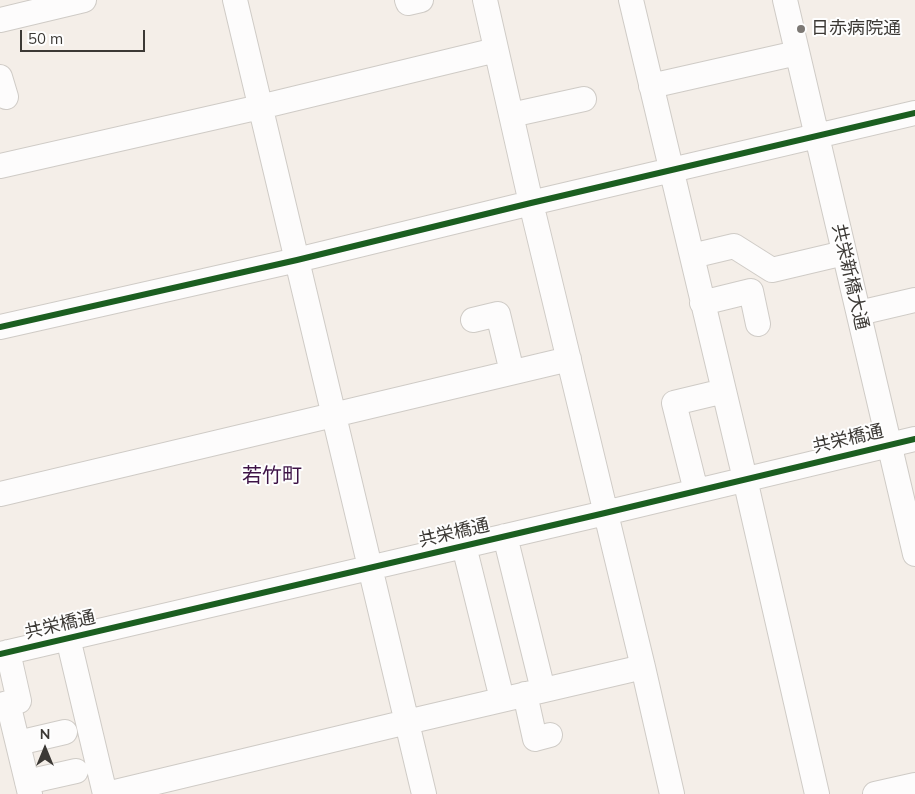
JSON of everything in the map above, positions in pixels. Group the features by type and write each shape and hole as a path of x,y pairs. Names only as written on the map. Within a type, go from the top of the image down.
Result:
{"street":[{"path":"0,20 84,0"},
{"path":"235,0 424,794"},
{"path":"407,0 408,3 421,0"},
{"path":"485,0 672,794"},
{"path":"631,0 818,794"},
{"name":"共栄新橋大通","path":"785,0 915,554"},
{"path":"0,166 260,107 496,50"},
{"path":"651,86 797,53"},
{"path":"512,115 584,99"},
{"path":"0,327 297,260 915,113"},
{"path":"692,256 734,246 772,270 844,253"},
{"path":"702,302 751,291 758,324"},
{"path":"859,313 915,300"},
{"path":"473,320 498,314 512,372"},
{"path":"0,494 569,359"},
{"path":"696,491 674,403 724,390"},
{"name":"共栄橋通","path":"4,653 915,439"},
{"path":"505,536 534,692 535,739 550,736"},
{"path":"464,546 502,699"},
{"path":"68,638 106,794 643,667"},
{"path":"4,653 19,701 4,704 18,743 29,788 76,771"},
{"path":"18,743 65,732"},
{"path":"875,794 915,785"}],"cycle path":[{"path":"0,327 297,260 915,113"},
{"path":"0,654 915,439"}],"place":[{"name":"日赤病院通","path":"801,29"}],"district":[{"name":"若竹町","path":"272,476"}]}
